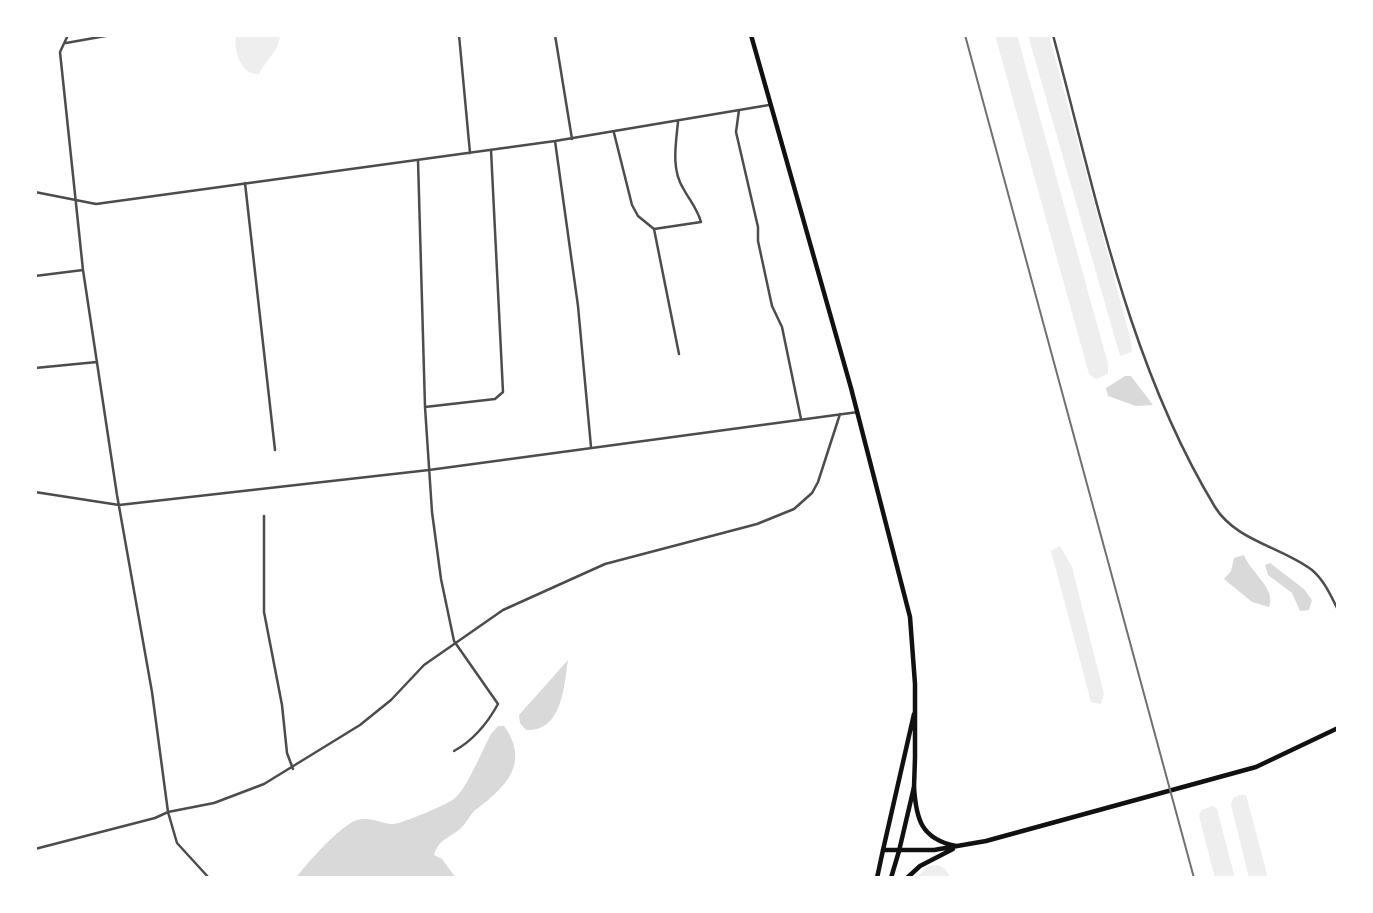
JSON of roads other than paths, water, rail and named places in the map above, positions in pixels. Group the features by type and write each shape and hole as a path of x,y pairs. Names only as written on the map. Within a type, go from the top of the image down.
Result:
{"main road":[{"path":"751,35 858,412 910,617 915,710 915,810 923,829 941,842 960,846"},
{"path":"877,878 915,710"},
{"path":"907,878 938,855 960,846 1274,761 1338,728"},
{"path":"891,878 914,786"},
{"path":"883,850 960,846"}],"street":[{"path":"68,35 60,52 78,202 83,270 119,505 152,692 168,812 177,843 209,878"},
{"path":"66,43 111,35"},
{"path":"459,35 470,153"},
{"path":"555,35 572,139"},
{"path":"1053,35 1134,335 1191,463 1226,520 1252,538 1314,572 1338,610"},
{"path":"35,192 96,204 572,139 772,104"},
{"path":"739,110 737,132 758,227 758,241 772,306 782,327 801,419"},
{"path":"654,229 701,222 697,208 681,187 676,169 678,121"},
{"path":"614,132 632,205 638,216 654,229 679,354"},
{"path":"555,141 578,306 591,447"},
{"path":"425,407 495,399 503,392 491,150"},
{"path":"418,160 425,407 438,552 454,641 498,704 487,724 467,744 454,751"},
{"path":"245,182 275,450"},
{"path":"35,276 83,270"},
{"path":"35,368 97,362"},
{"path":"35,492 119,505 429,470 858,412"},
{"path":"35,849 244,794 293,769 384,707 424,665 454,641 503,610 583,572 640,553 757,524 794,509 813,493 840,414"},
{"path":"264,516 264,612 282,705 286,753 293,769"}],"railway":[{"path":"965,35 1194,878"}]}
